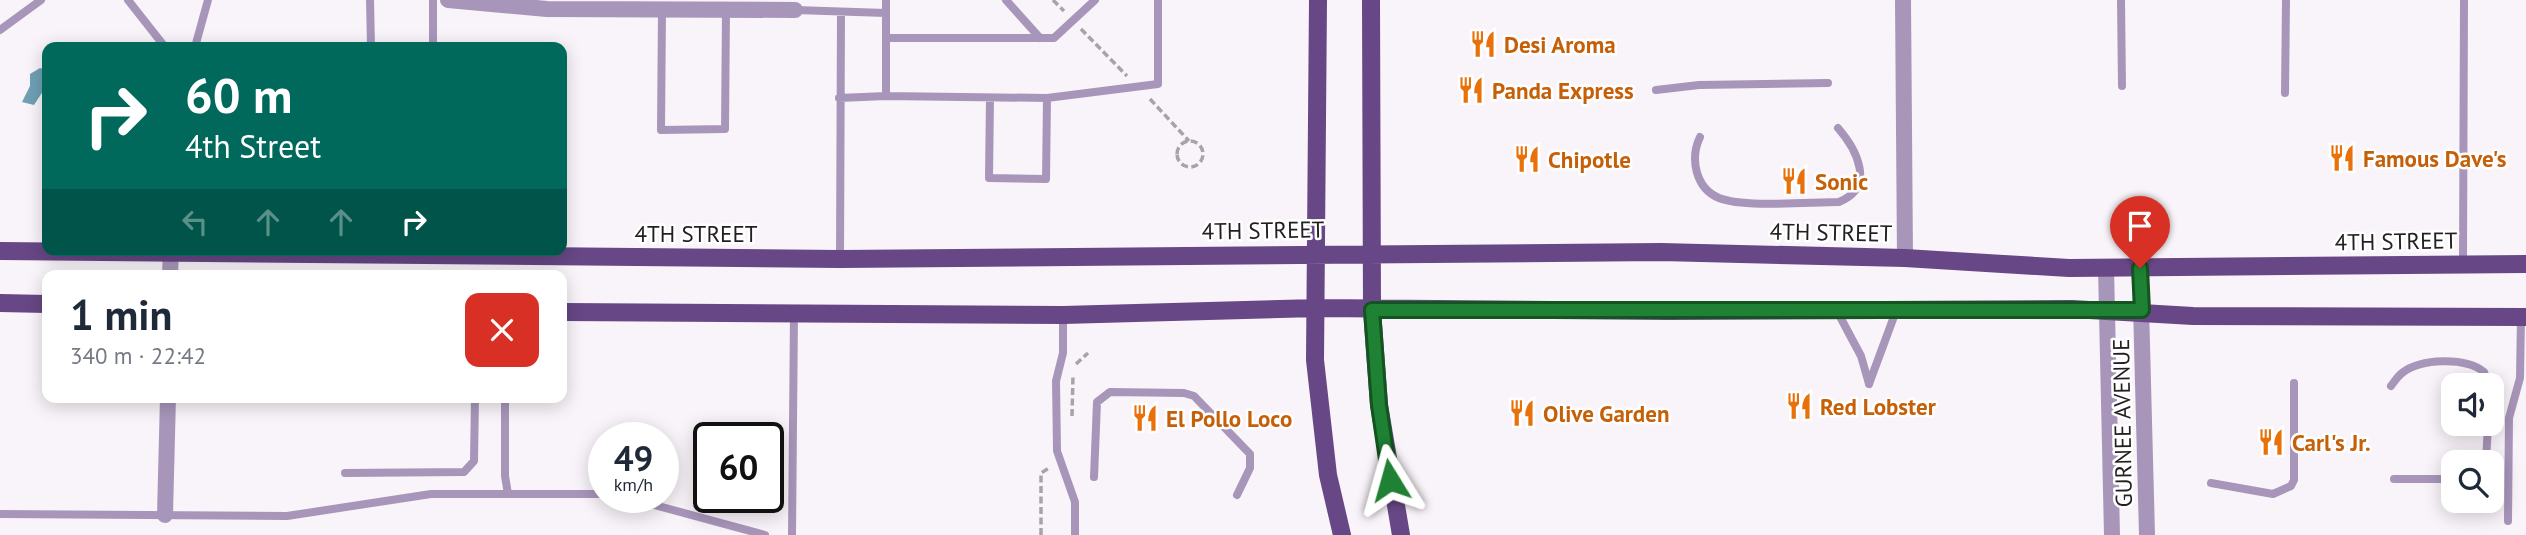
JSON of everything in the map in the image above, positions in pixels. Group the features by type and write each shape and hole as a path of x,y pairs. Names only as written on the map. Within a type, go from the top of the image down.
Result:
{"main road":[{"path":"1318,0 1317,373 1328,475 1342,535"},
{"path":"1371,0 1372,310 1379,405 1401,535"},
{"name":"4TH STREET","path":"0,251 42,251"},
{"name":"4TH STREET","path":"553,256 840,259 1661,252 1905,258 2106,268 2526,264"},
{"path":"0,303 42,304"},
{"path":"567,312 1063,315 1317,308 2142,310 2193,316 2524,317"}],"street":[{"path":"448,0 547,9 639,5 662,9 795,10"},
{"path":"1903,0 1905,258"},
{"name":"GURNEE AVENUE","path":"2106,268 2112,535"},
{"name":"GURNEE AVENUE","path":"2140,268 2147,535"},
{"path":"165,515 168,403"}],"lane":[{"path":"0,30 41,0"},
{"path":"128,0 161,42"},
{"path":"196,42 208,0"},
{"path":"370,0 371,42"},
{"path":"433,0 433,42"},
{"path":"886,0 887,96"},
{"path":"1006,0 1040,38"},
{"path":"886,38 1054,38 1095,0"},
{"path":"839,98 1047,98 1158,84 1158,0"},
{"path":"2121,0 2122,86"},
{"path":"2285,93 2286,0"},
{"path":"2463,264 2464,0"},
{"path":"662,9 661,130 725,130 726,10"},
{"path":"795,10 886,13"},
{"path":"840,259 841,12"},
{"path":"1656,90 1699,85 1828,83"},
{"path":"990,98 989,178 1046,179 1047,98"},
{"path":"1700,137 1696,146 1696,173 1703,186 1717,197 1736,201 1839,202 1851,197 1859,184 1860,164 1855,147 1838,128"},
{"path":"1836,311 1861,356 1869,384 1896,311"},
{"path":"792,535 794,313"},
{"path":"1063,315 1063,353 1056,381 1057,451 1075,502 1075,535"},
{"path":"2508,521 2509,418 2523,379 2524,317"},
{"path":"2391,386 2403,372 2420,364 2464,362 2484,373"},
{"path":"2211,483 2273,494 2291,486 2294,480 2294,383"},
{"path":"1094,477 1097,402 1110,392 1184,393 1195,396 1250,454 1250,468 1237,495"},
{"path":"345,473 464,472 475,455 475,403"},
{"path":"505,403 505,476 508,494"},
{"path":"2394,479 2441,480"},
{"path":"0,514 287,516 431,494 588,494"},
{"path":"679,512 765,535"}],"path":[{"path":"1053,0 1189,141 1201,146 1204,154 1201,162 1193,167 1184,166 1177,156 1181,144 1189,141"}],"water":[{"path":"42,69 42,93 34,105 22,102 30,86 30,74"}],"place":[{"name":"Desi Aroma","path":"1483,44"},
{"name":"Panda Express","path":"1471,90"},
{"name":"Famous Dave's","path":"2342,158"},
{"name":"Chipotle","path":"1527,159"},
{"name":"Sonic","path":"1794,181"},
{"name":"Red Lobster","path":"1799,406"},
{"name":"Olive Garden","path":"1522,413"},
{"name":"El Pollo Loco","path":"1145,418"},
{"name":"Carl's Jr.","path":"2271,442"}],"route":[{"path":"1390,480 1379,405 1372,310 2142,310 2140,268"}]}
